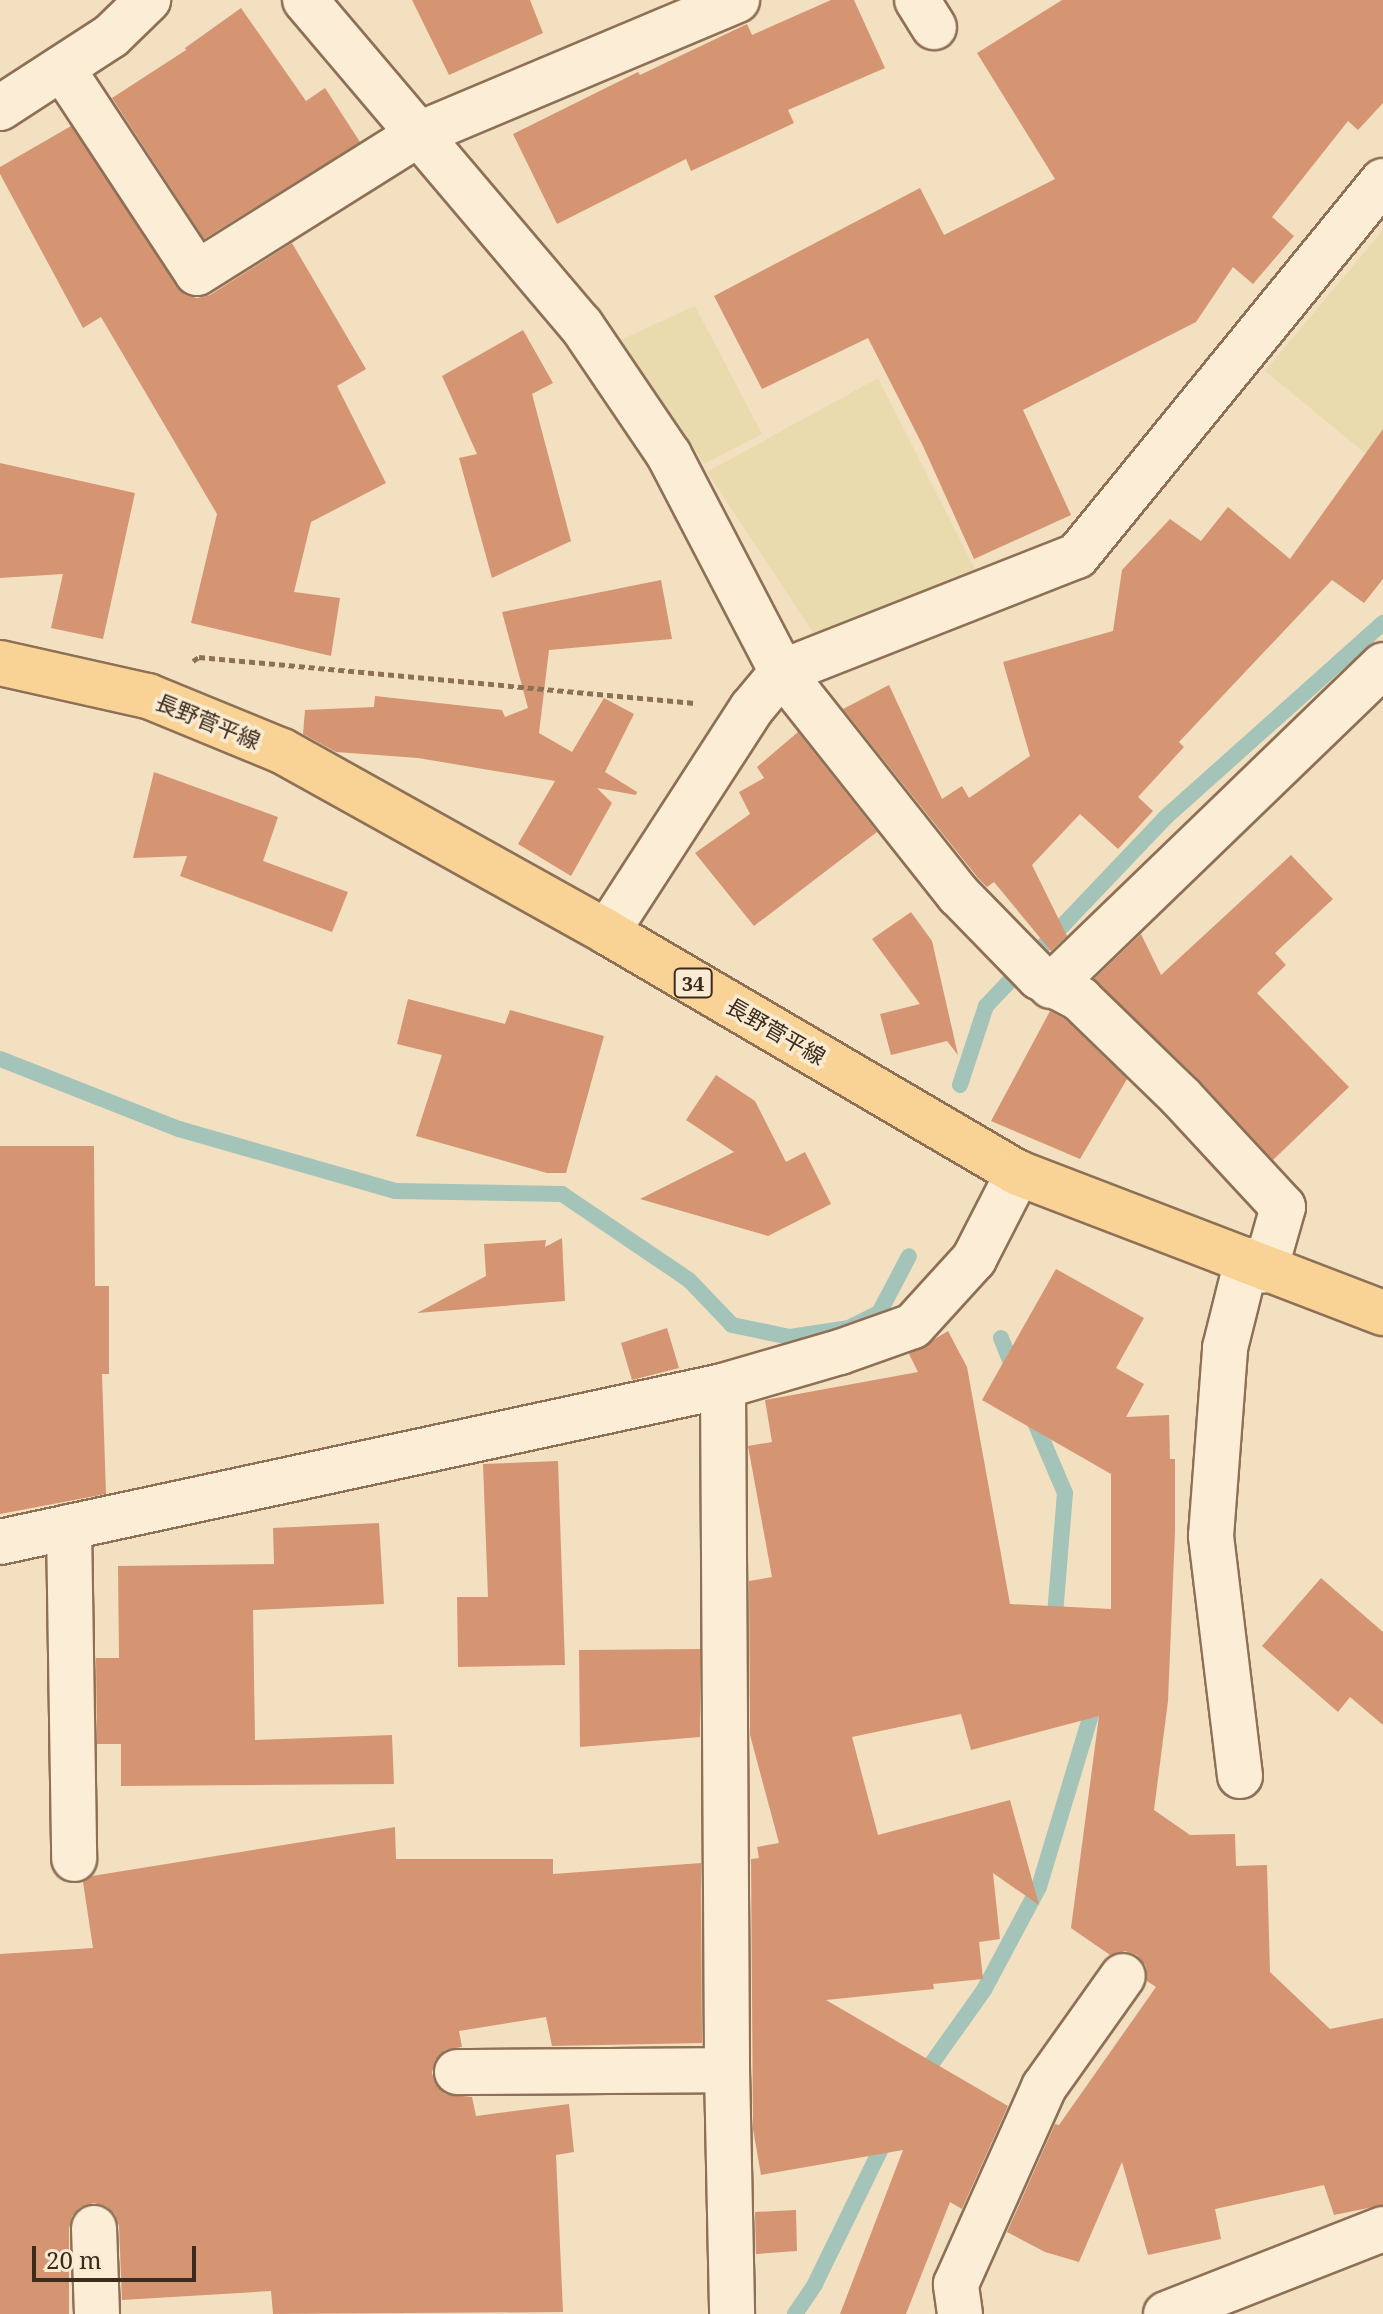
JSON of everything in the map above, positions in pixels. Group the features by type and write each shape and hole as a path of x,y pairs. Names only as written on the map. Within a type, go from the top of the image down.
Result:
{"main road":[{"name":"長野菅平線","path":"0,663 148,696 282,751 607,932 1018,1173 1383,1313"}],"street":[{"path":"0,108 111,36 148,0"},
{"path":"305,0 581,325 669,455 782,672 959,895 1035,972 1080,999 1181,1097 1283,1207 1256,1265 1225,1348 1211,1536 1240,1776"},
{"path":"62,68 197,273 419,134 737,0"},
{"path":"607,932 752,708 782,672 1077,556 1383,181"},
{"path":"1035,972 1383,665"},
{"path":"0,1542 723,1386 840,1352 913,1326 974,1259 1018,1173"},
{"path":"723,1386 727,2070 732,2314"},
{"path":"69,1527 74,1859"},
{"path":"960,2314 956,2284 1044,2087 1123,1976"},
{"path":"457,2072 727,2070"},
{"path":"94,2228 97,2314"},
{"path":"1166,2314 1383,2229"}],"path":[{"path":"199,657 752,708"}],"shaded area":[{"path":"1383,230 1383,468 1265,371"},
{"path":"695,306 762,434 704,464 620,340"},
{"path":"878,378 977,573 822,646 707,472"}],"building":[{"path":"412,0 530,0 543,33 449,75"},
{"path":"831,0 854,0 885,68 788,110 794,123 691,171 686,159 557,224 513,134 638,72 640,75 747,24 752,35"},
{"path":"1062,0 1383,0 1383,103 1358,130 1348,121 1272,217 1294,236 1253,284 1233,267 1196,322 1023,410 1071,515 974,559 923,446 868,338 762,389 714,296 920,188 944,235 1055,179 977,53"},
{"path":"241,8 306,101 325,88 360,142 204,239 112,98 186,50"},
{"path":"71,126 185,295 197,298 210,295 292,243 366,369 337,386 386,483 311,522 294,592 340,598 331,656 191,623 217,514 101,317 83,328 0,174 0,167"},
{"path":"523,330 553,383 532,394 571,541 492,578 459,458 477,454 442,376"},
{"path":"1383,429 1383,579 1364,603 1332,580 1179,742 1184,747 1138,797 1153,811 1118,849 1080,814 1032,865 1067,936 1051,951 994,882 987,887 978,878 843,709 889,685 942,799 962,786 969,798 1030,756 1003,662 1113,631 1122,570 1170,519 1201,541 1228,507 1290,559"},
{"path":"0,463 135,493 103,639 51,628 63,574 0,578"},
{"path":"661,580 672,639 549,650 539,733 572,752 604,698 634,714 605,772 637,792 636,795 597,788 612,803 571,876 518,844 555,781 418,758 336,752 303,734 305,710 374,707 375,696 502,710 505,717 528,708 502,612"},
{"path":"798,732 877,832 754,926 695,853 750,814 739,792 764,778 757,767"},
{"path":"154,772 278,817 263,861 348,892 332,932 180,876 187,856 133,858"},
{"path":"1291,855 1333,899 1275,953 1286,965 1257,993 1349,1087 1273,1160 1199,1080 1094,979 1141,934 1161,975"},
{"path":"911,912 932,941 958,1055 947,1041 891,1055 880,1014 920,1004 872,939"},
{"path":"408,999 505,1024 510,1010 604,1036 566,1173 547,1173 416,1136 442,1055 397,1044"},
{"path":"1050,1011 1065,1019 1127,1079 1080,1159 991,1121"},
{"path":"716,1075 755,1101 786,1162 805,1152 831,1204 768,1236 640,1199 734,1152 686,1120"},
{"path":"0,1146 94,1146 95,1286 109,1286 109,1374 102,1374 106,1494 0,1514"},
{"path":"562,1238 565,1301 417,1313 486,1276 484,1244 546,1240 545,1247"},
{"path":"1056,1269 1144,1318 1116,1368 1144,1384 1126,1417 1169,1415 1170,1459 1175,1459 1175,1532 1168,1701 1154,1810 1190,1835 1235,1834 1236,1866 1267,1865 1270,1972 1330,2029 1383,2018 1383,2205 1334,2215 1324,2185 1215,2209 1221,2239 1148,2255 1122,2162 1079,2262 1045,2252 1007,2232 1055,2124 1059,2125 1156,1987 1147,1981 1146,1966 1137,1955 1125,1951 1110,1955 1071,1928 1099,1716 971,1750 961,1714 852,1737 878,1835 1010,1800 1039,1905 993,1873 1000,1939 979,1942 983,1979 933,1984 934,1989 826,2000 1008,2106 962,2209 950,2202 906,2314 840,2314 903,2150 761,2175 753,2129 751,1859 759,1858 757,1847 779,1843 750,1735 749,1581 772,1577 748,1446 772,1442 765,1400 918,1372 909,1354 948,1331 967,1367 1010,1604 1111,1609 1111,1474 982,1400"},
{"path":"667,1328 679,1368 632,1380 621,1343"},
{"path":"558,1461 565,1665 458,1667 457,1597 488,1597 483,1464"},
{"path":"379,1523 384,1604 253,1610 255,1740 392,1735 394,1784 121,1786 121,1744 97,1744 96,1658 119,1658 118,1566 274,1564 273,1528"},
{"path":"1321,1578 1383,1632 1383,1725 1350,1697 1338,1712 1262,1646"},
{"path":"700,1649 700,1737 580,1747 579,1650"},
{"path":"395,1827 396,1859 553,1859 553,1874 701,1863 702,2043 552,2046 546,2017 459,2031 462,2047 445,2050 435,2060 432,2073 436,2085 445,2094 472,2097 476,2116 569,2104 574,2152 556,2155 563,2312 273,2314 271,2291 122,2300 119,2226 115,2214 106,2206 94,2203 80,2207 72,2216 69,2228 69,2314 0,2314 0,1954 93,1948 83,1882 92,1876"},
{"path":"796,2210 797,2251 756,2254 755,2212"}],"waterway":[{"path":"960,1085 986,1006 1167,816 1383,623"},
{"path":"0,1059 179,1129 395,1191 562,1194 689,1280 732,1325 790,1337 849,1328 879,1313 909,1256"},
{"path":"1001,1338 1015,1373"},
{"path":"1031,1413 1065,1493 1054,1626"},
{"path":"920,2080 984,1990 1039,1887 1093,1708 1087,1699"},
{"path":"795,2314 815,2284 888,2134"}]}
